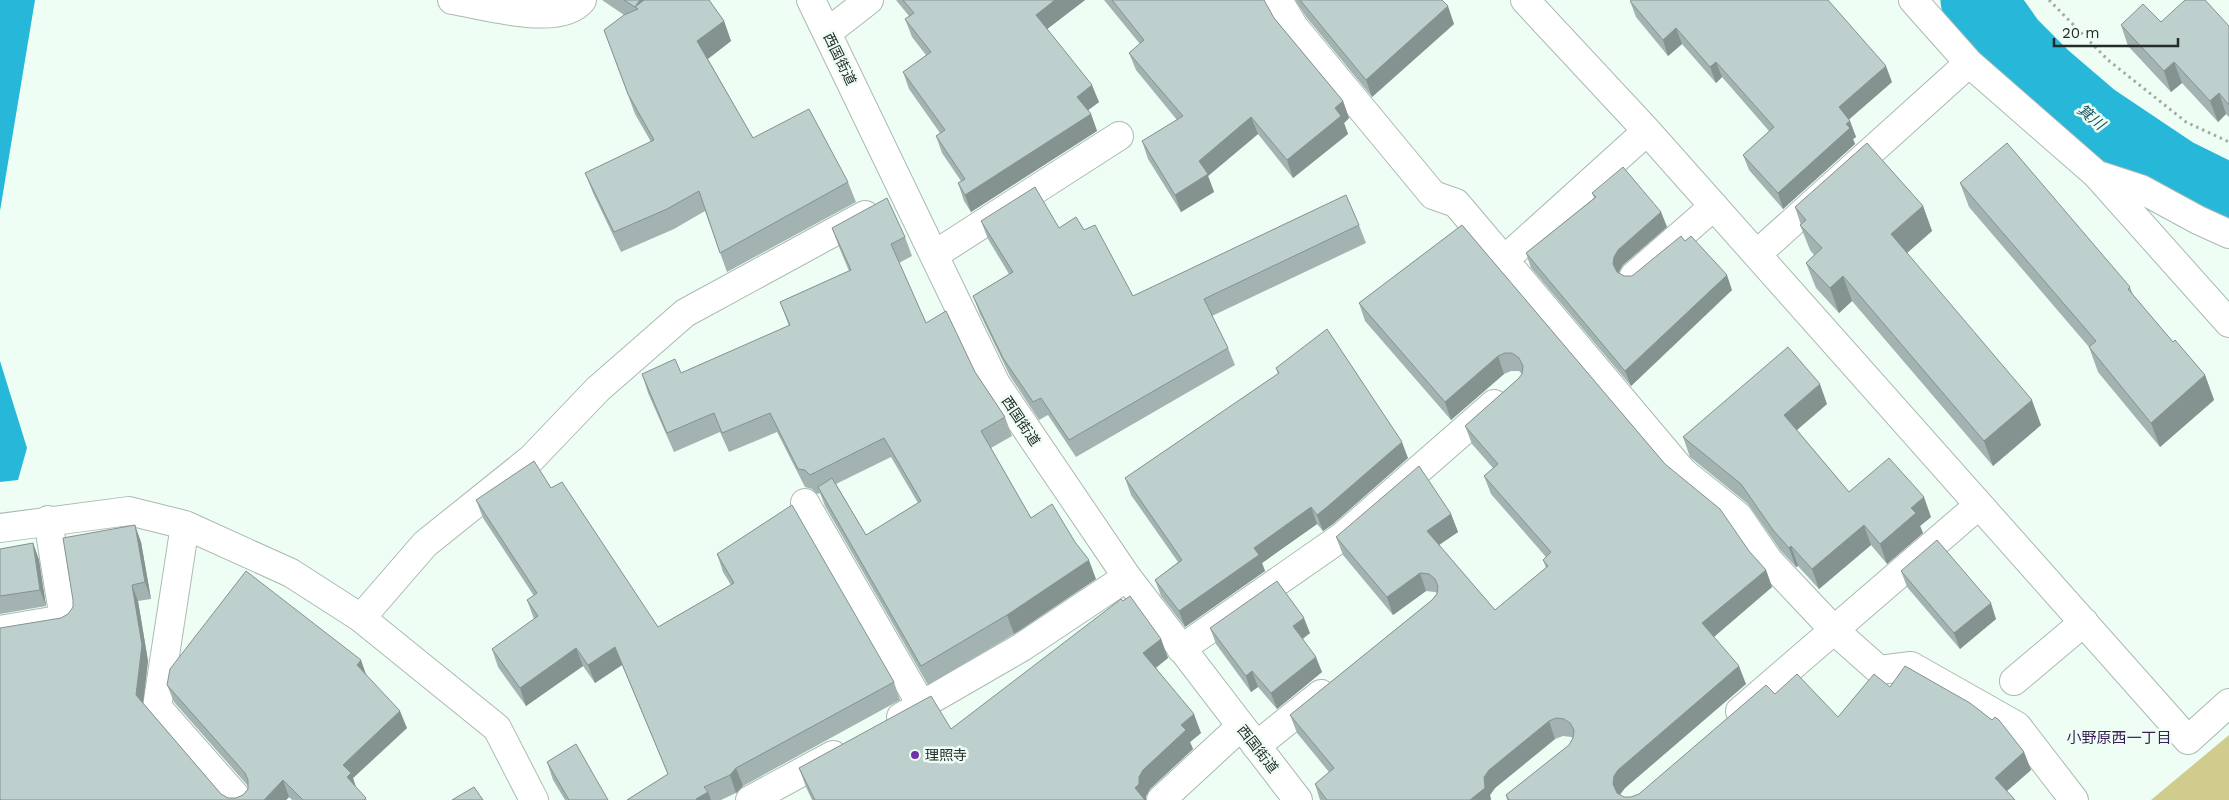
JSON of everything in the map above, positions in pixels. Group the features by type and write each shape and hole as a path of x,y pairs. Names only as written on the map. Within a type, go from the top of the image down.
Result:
{"street":[{"path":"452,0 545,15 576,8 582,0"},
{"name":"西国街道","path":"812,0 996,384 1127,577 1298,800"},
{"path":"828,32 869,0"},
{"path":"1278,0 1294,27 1433,195 1456,203 1683,472 1738,516 1768,560 1835,631 1879,670 1911,666 2017,726 2074,800"},
{"path":"1526,0 1647,131 2188,740 2229,703"},
{"path":"1913,0 1969,64 2096,174 2229,323"},
{"path":"1757,254 1969,64"},
{"path":"1503,261 1647,131"},
{"path":"934,255 1120,136"},
{"path":"2096,174 2141,189 2163,202 2229,234"},
{"path":"361,618 425,544 531,459 598,389 686,313 905,194"},
{"path":"1634,276 1714,206"},
{"path":"1182,649 1343,536 1514,386"},
{"path":"805,503 922,706"},
{"path":"1724,724 1835,631 1979,505"},
{"path":"0,528 48,520 129,511 185,525 291,573 361,618 497,728 534,800"},
{"path":"0,630 64,619 48,520"},
{"path":"185,525 157,707 239,800"},
{"path":"879,729 1022,647 1127,577"},
{"path":"2014,681 2084,622"},
{"path":"1161,800 1248,737 1339,679"},
{"path":"750,800 853,744"}],"path":[{"path":"2049,0 2108,60 2186,122 2229,142"}],"shaded area":[{"path":"2229,735 2229,800 2151,800"}],"water":[{"path":"0,0 35,0 0,211"},
{"path":"0,361 27,448 18,480 0,482"}],"building":[{"path":"624,0 640,0 635,7 644,0 709,0 724,21 697,41 753,138 809,109 848,182 720,253 699,191 667,209 614,232 585,173 654,140 628,94 604,30 624,15 638,9"},
{"path":"903,0 1055,0 1036,15 1092,85 1077,97 1091,114 965,195 958,183 965,179 936,136 945,130 903,72 931,52 905,19 914,13"},
{"path":"1112,0 1264,0 1274,18 1343,101 1335,108 1341,116 1287,160 1251,117 1199,161 1208,174 1175,195 1142,141 1183,116 1129,53 1144,40"},
{"path":"1300,0 1442,0 1448,6 1366,80"},
{"path":"1828,0 1886,66 1839,107 1850,121 1846,124 1850,128 1778,193 1743,155 1774,127 1716,62 1710,67 1676,28 1663,40 1630,1"},
{"path":"2185,0 2205,0 2229,26 2229,105 2219,93 2210,101 2174,62 2164,71 2121,25 2143,4 2161,22"},
{"path":"1867,143 1923,206 1891,234 2032,400 1984,441 1843,276 1830,288 1806,263 1822,248 1800,225 1806,220 1795,207"},
{"path":"2007,143 2130,287 2128,289 2173,342 2175,340 2205,375 2151,423 2089,347 2096,341 1960,183"},
{"path":"1623,167 1661,212 1618,250 1613,264 1617,272 1624,276 1632,276 1681,236 1685,241 1691,236 1727,275 1625,371 1526,253 1596,197 1592,193"},
{"path":"1035,187 1059,228 1076,217 1084,230 1095,225 1133,296 1346,195 1359,225 1204,299 1228,348 1069,440 1041,398 1033,402 1003,358 973,296 1013,272 981,221"},
{"path":"887,198 905,237 891,244 926,323 946,311 975,372 1005,417 981,431 1031,518 1052,504 1075,542 1089,560 1007,615 921,666 818,487 832,478 866,535 921,501 884,438 810,475 805,470 798,469 770,413 722,433 714,413 667,433 642,374 675,359 681,373 790,325 780,302 851,270 832,228"},
{"path":"1462,225 1665,464 1720,509 1749,551 1766,570 1702,623 1739,666 1618,770 1614,776 1613,784 1617,793 1624,797 1639,794 1766,685 1775,694 1797,674 1838,717 1874,674 1890,687 1905,666 1970,703 1992,720 1995,717 1999,720 2024,752 1995,778 2015,800 1509,800 1506,795 1569,745 1573,738 1574,730 1570,723 1564,719 1556,718 1549,721 1489,770 1484,777 1485,788 1470,800 1327,800 1315,784 1334,768 1290,715 1432,600 1437,594 1438,586 1435,579 1429,574 1420,573 1387,597 1336,537 1419,466 1451,514 1427,531 1495,610 1548,566 1543,560 1551,552 1484,476 1498,464 1465,426 1522,374 1523,366 1519,358 1512,353 1498,356 1445,402 1359,303"},
{"path":"1327,329 1402,442 1317,515 1311,507 1254,548 1259,555 1179,611 1155,580 1182,560 1125,478 1279,373 1276,368"},
{"path":"1788,347 1820,384 1784,415 1849,492 1889,458 1924,497 1911,508 1916,513 1880,544 1864,525 1812,569 1773,530 1741,484 1683,437"},
{"path":"534,461 551,488 562,482 658,627 734,583 717,554 792,505 894,682 736,768 730,775 704,787 708,792 697,800 627,800 668,774 615,647 588,665 576,648 520,688 492,649 538,616 527,600 537,593 476,500"},
{"path":"135,525 145,582 132,585 142,645 136,695 221,794 228,798 236,798 243,795 248,789 248,780 245,773 167,685 170,669 246,571 361,660 357,665 400,711 343,765 351,773 347,777 366,798 364,800 303,800 283,780 264,800 0,800 0,628 61,618 68,614 73,607 63,538"},
{"path":"1937,540 1991,603 1954,633 1901,571"},
{"path":"33,543 40,590 0,596 0,549"},
{"path":"1277,581 1304,618 1293,626 1316,657 1271,693 1252,671 1246,676 1210,628"},
{"path":"1130,596 1161,639 1143,653 1194,714 1181,725 1186,730 1143,770 1139,777 1139,784 1135,788 1145,800 815,800 799,768 931,696 951,729 1121,599 1123,601"},
{"path":"576,744 608,800 569,800 547,762"},
{"path":"474,787 483,800 452,800"}],"waterway":[{"name":"箕川","path":"1978,0 2009,44 2043,78 2092,120 2174,175 2229,202"}],"place":[{"name":"理照寺","path":"915,755"}],"district":[{"name":"小野原西一丁目","path":"2119,738"}]}
